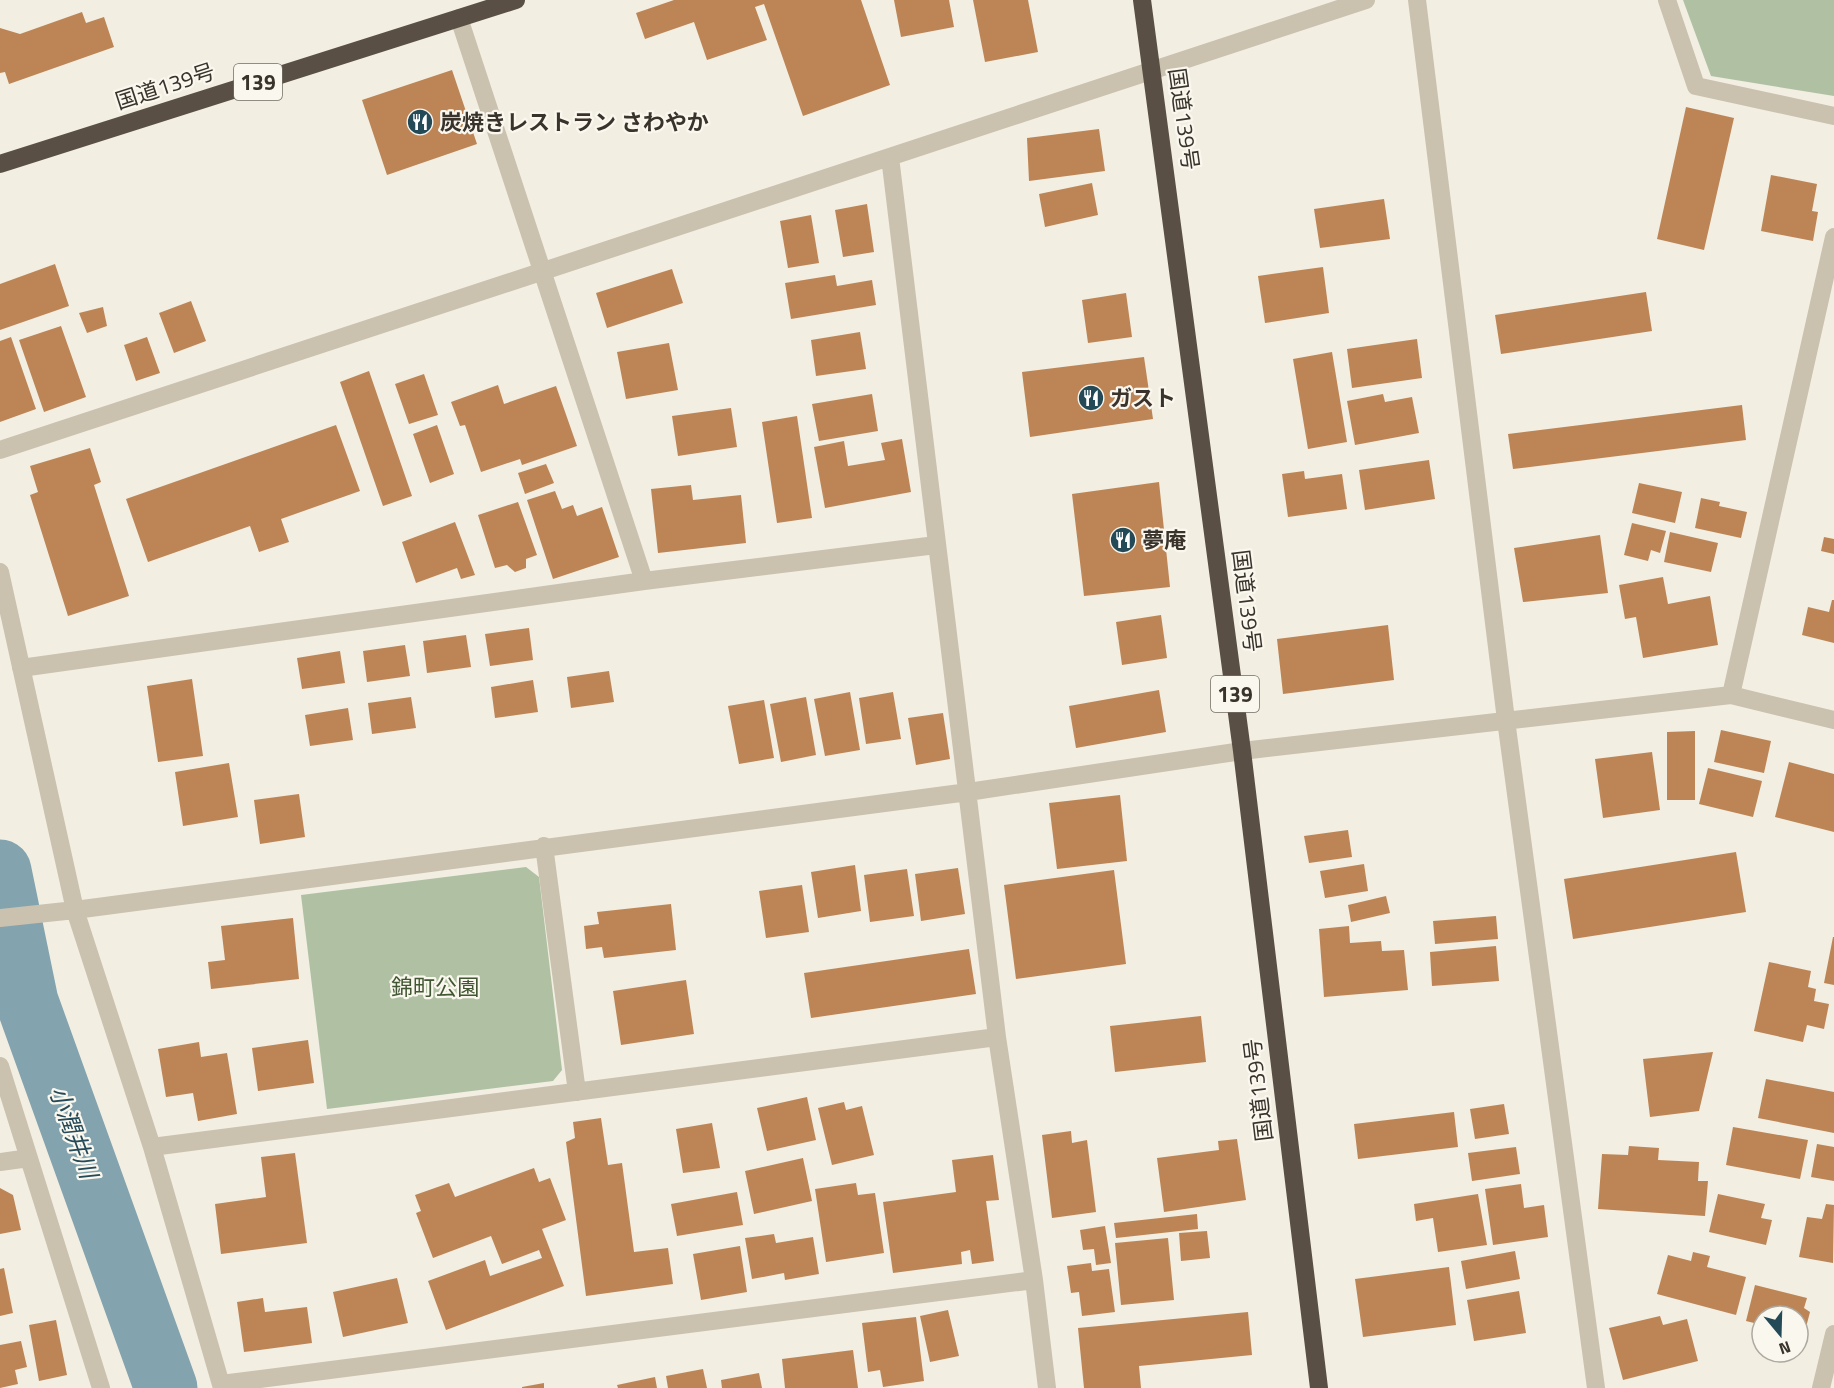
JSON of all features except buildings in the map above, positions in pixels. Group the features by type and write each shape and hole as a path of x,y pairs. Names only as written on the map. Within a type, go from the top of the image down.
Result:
{"highway":[{"name":"国道139号","path":"0,164 516,0"},
{"name":"国道139号","path":"1142,0 1154,70 1242,751 1319,1388"}],"street":[{"path":"0,450 1366,0"},
{"path":"1417,0 1506,720 1596,1388"},
{"path":"1667,0 1696,86 1834,116"},
{"path":"459,18 644,581"},
{"path":"890,157 997,1037 1034,1280 1047,1388"},
{"path":"1731,695 1834,237"},
{"path":"21,668 644,581 936,545"},
{"path":"0,572 75,910 152,1147 222,1386 1034,1280"},
{"path":"0,918 968,792 1242,751 1731,695 1834,720"},
{"path":"544,846 577,1092"},
{"path":"152,1147 997,1037"},
{"path":"0,1066 100,1388"},
{"path":"0,1162 29,1158"},
{"path":"1821,1388 1834,1334"}],"green space":[{"path":"1683,0 1834,0 1834,96 1711,76"},
{"name":"錦町公園","path":"526,867 539,877 562,1070 553,1081 327,1109 301,895"}],"waterway":[{"name":"小潤井川","path":"0,871 27,1002 166,1388"}],"place":[{"name":"炭焼きレストラン さわやか","path":"420,122"},
{"name":"ガスト","path":"1091,398"},
{"name":"夢庵","path":"1123,540"}]}
